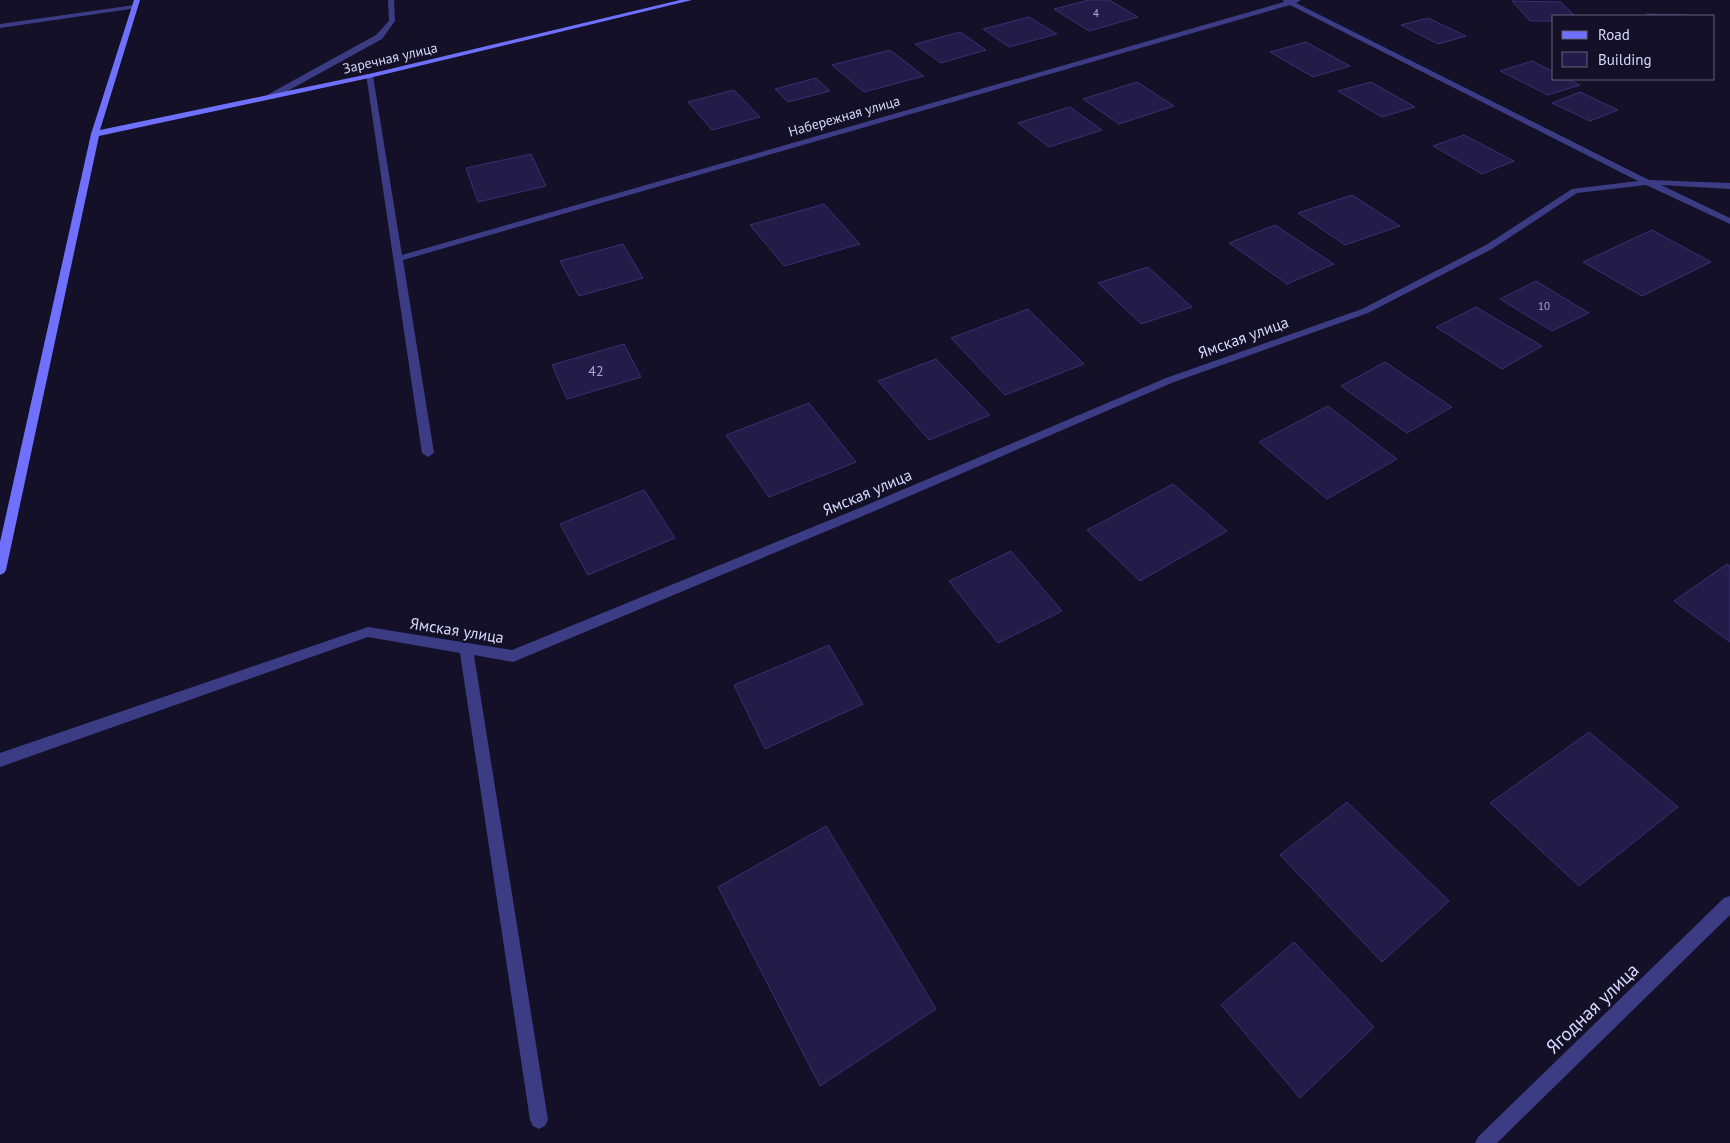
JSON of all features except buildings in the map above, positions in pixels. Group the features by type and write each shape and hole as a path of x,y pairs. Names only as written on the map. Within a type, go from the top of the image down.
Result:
{"main road":[{"name":"Заречная улица","path":"95,134 369,76 689,0"},
{"path":"0,570 95,134 136,4"}],"street":[{"path":"270,97 379,37 392,21 391,0"},
{"path":"1292,1 1647,182 1730,221"},
{"name":"Набережная улица","path":"398,260 1292,1"},
{"path":"0,26 136,4"},
{"path":"369,76 428,453"},
{"name":"Ямская улица","path":"0,760 368,632 514,656 866,510 1170,380 1365,311 1489,247 1575,191 1647,182 1730,186"},
{"path":"466,648 539,1120"},
{"name":"Ягодная улица","path":"1484,1143 1730,904"}]}
